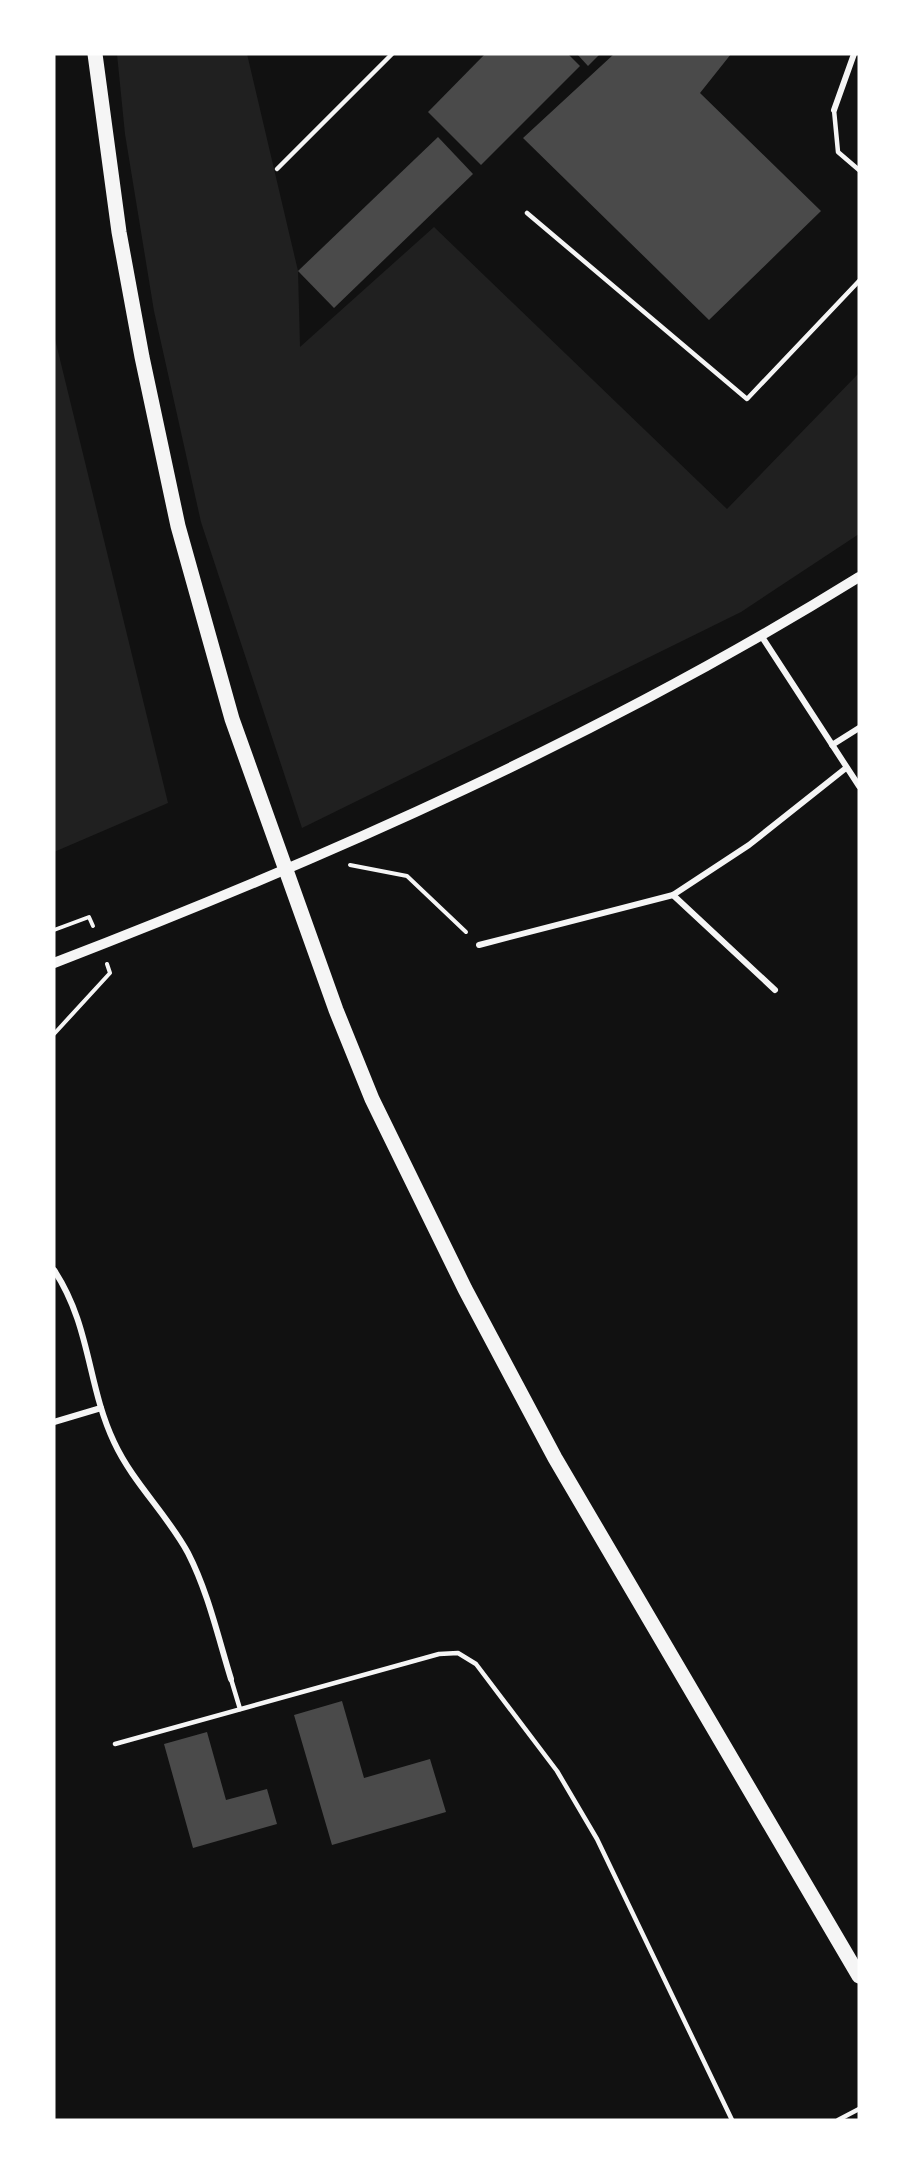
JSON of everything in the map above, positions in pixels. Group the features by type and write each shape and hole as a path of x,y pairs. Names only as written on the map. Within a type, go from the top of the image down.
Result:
{"main road":[{"path":"95,54 118,232 178,526 229,709 336,1010 372,1099 465,1289 555,1458 859,1976"}],"street":[{"path":"834,110 854,54"},
{"path":"54,963 319,855 595,726 762,637 859,577"},
{"path":"762,637 859,786"},
{"path":"832,745 859,728"},
{"path":"479,945 673,895 749,845 846,768"},
{"path":"673,895 775,990"},
{"path":"54,1270 75,1310 86,1340 101,1408 114,1443 131,1472 173,1529 188,1554 202,1586 231,1679"},
{"path":"54,1422 101,1408"}],"lane":[{"path":"277,169 393,54"},
{"path":"834,110 838,152 859,170"},
{"path":"526,213 747,399 859,281"},
{"path":"115,1744 439,1654 458,1653 476,1664 557,1771 597,1839 732,2120"},
{"path":"231,1679 240,1709"},
{"path":"838,2120 859,2109"}],"path":[{"path":"319,855 358,867 407,876 479,945"}],"shaded area":[{"path":"117,54 247,54 298,271 300,347 434,227 727,509 859,373 859,534 741,612 302,828 201,522 154,311 125,134"},
{"path":"54,335 168,803 54,852"}],"building":[{"path":"485,54 568,54 580,66 481,165 428,112"},
{"path":"577,54 600,54 588,66"},
{"path":"614,54 731,54 700,93 821,211 709,320 523,138"},
{"path":"438,137 473,174 334,308 298,271"},
{"path":"342,1701 364,1778 430,1759 446,1812 332,1845 294,1715"},
{"path":"207,1732 226,1800 267,1789 277,1824 193,1848 164,1744"}]}
